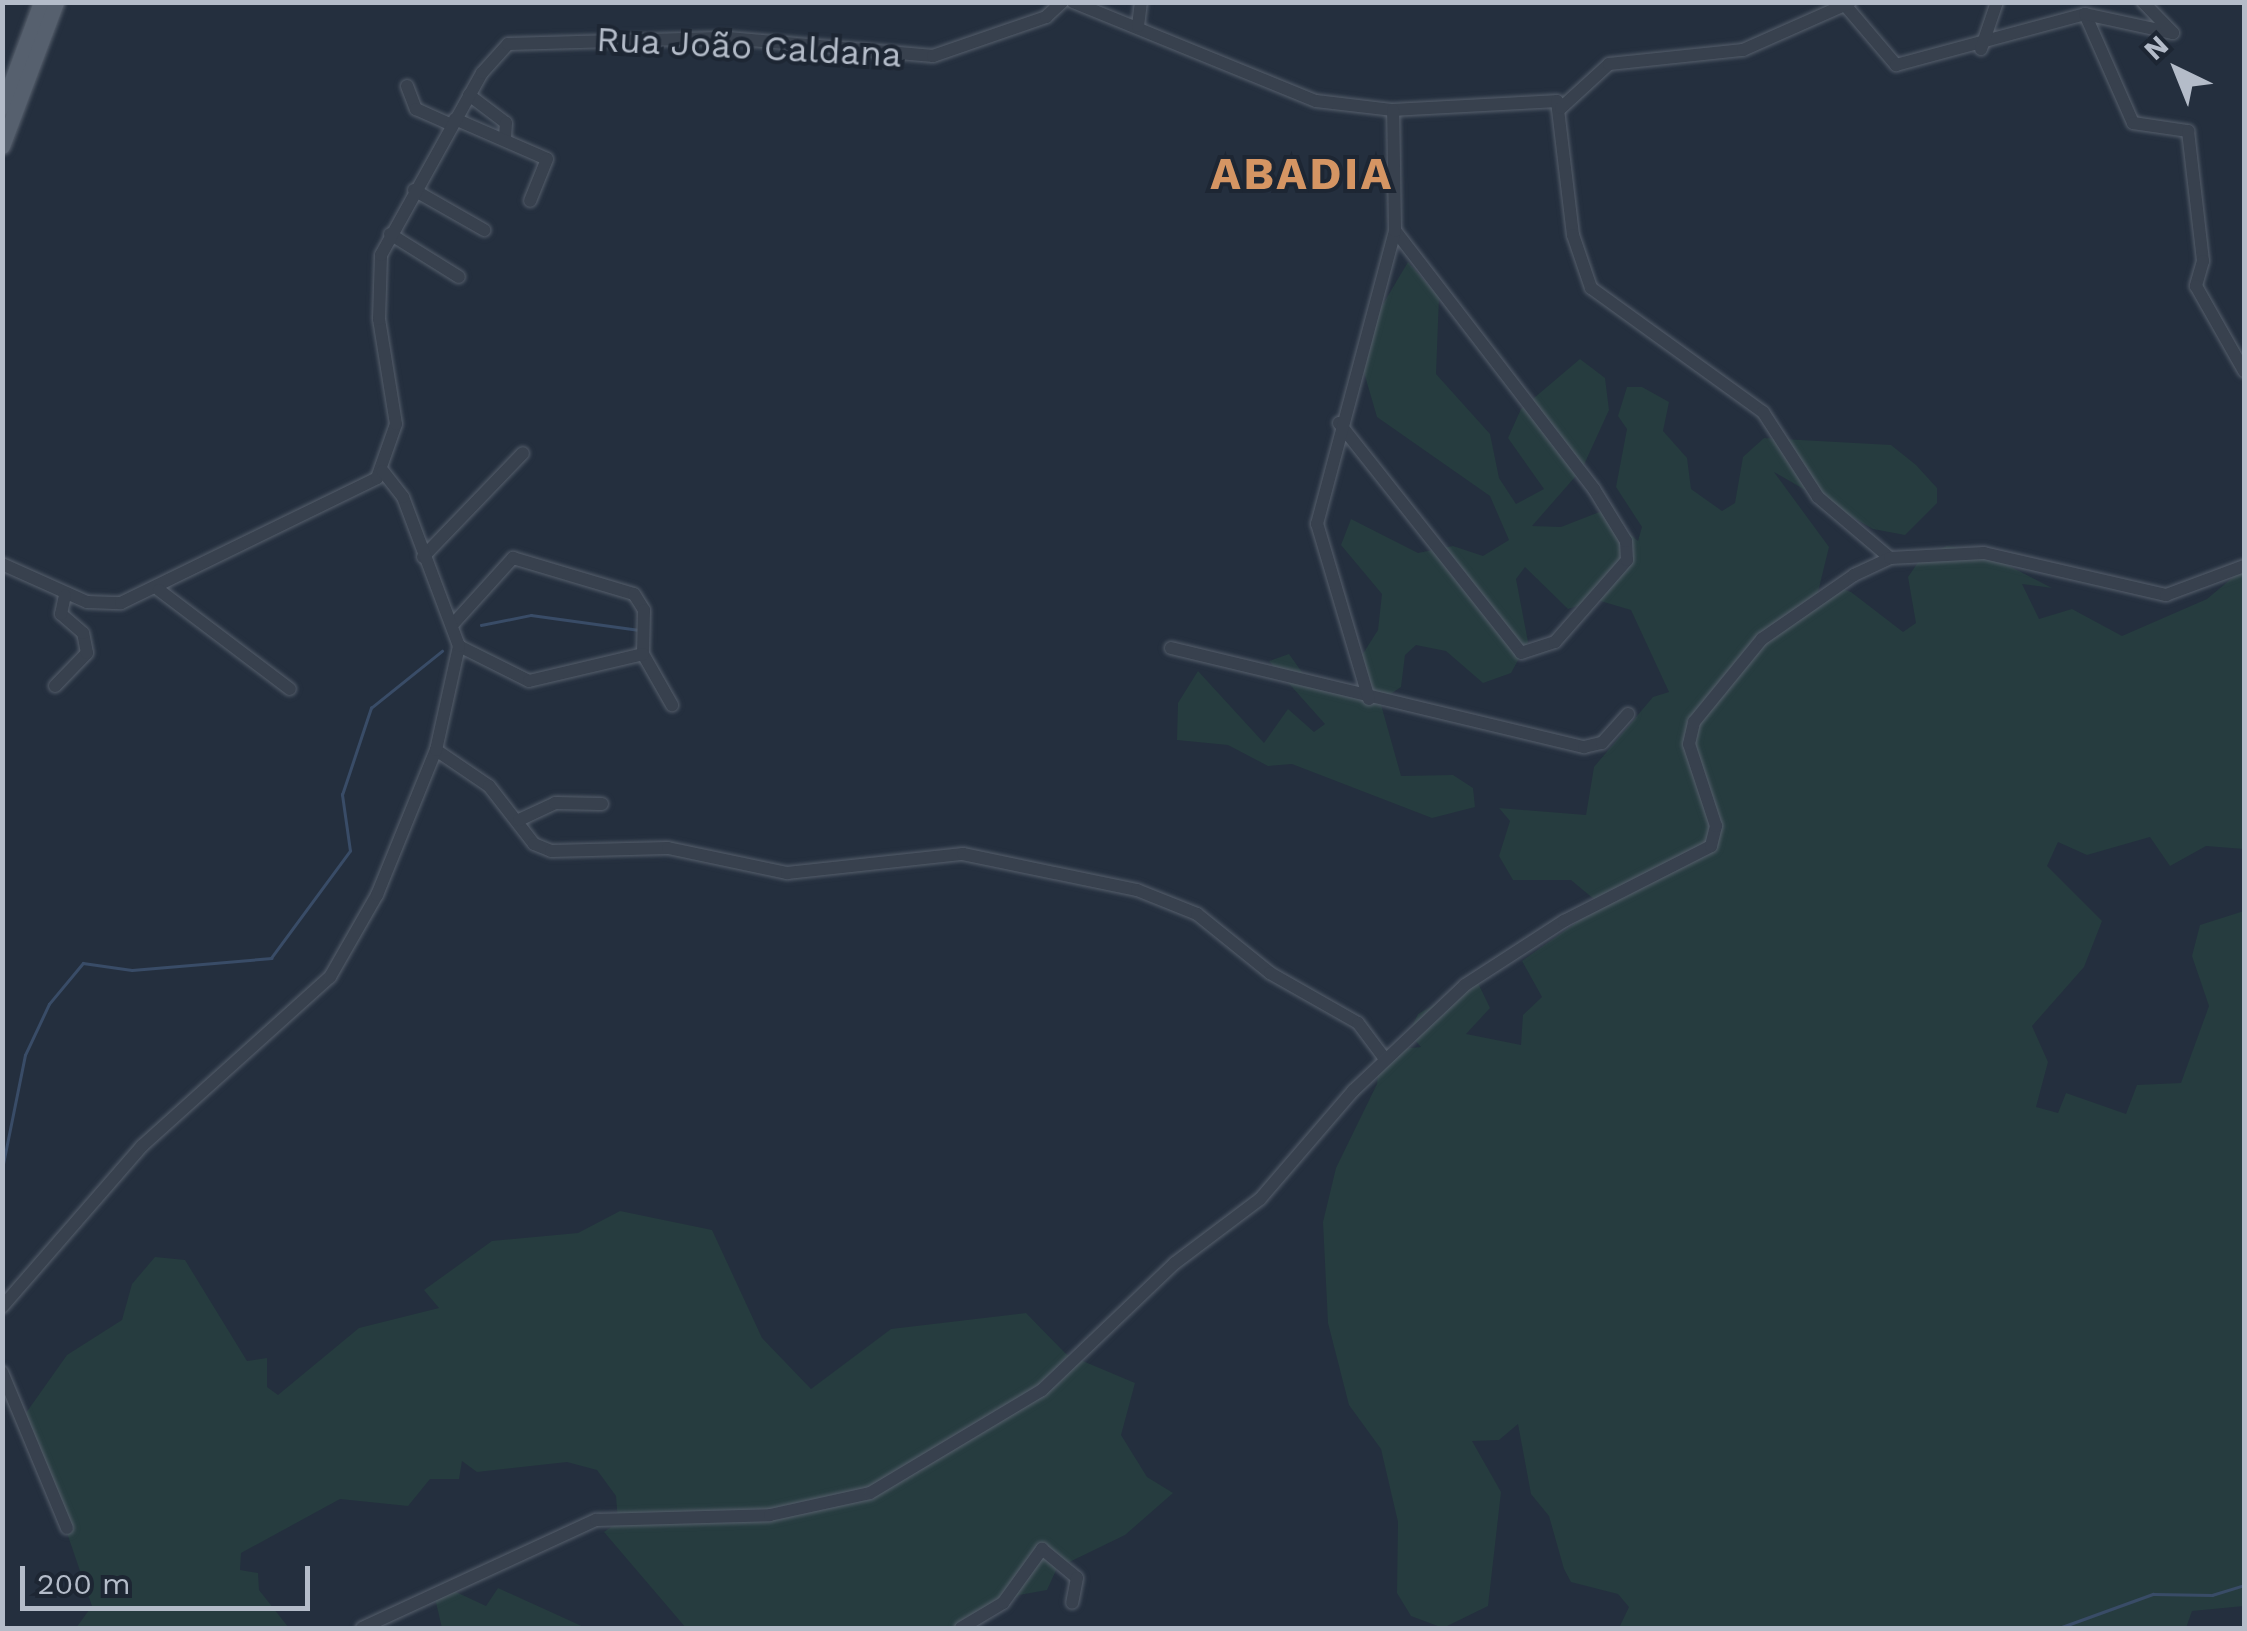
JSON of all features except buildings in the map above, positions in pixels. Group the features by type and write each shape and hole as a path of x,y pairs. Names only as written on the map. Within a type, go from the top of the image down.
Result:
{"main road":[{"path":"2,106 41,2"},
{"path":"2,146 56,2"}],"street":[{"path":"1034,21 1048,2"},
{"name":"Rua João Caldana","path":"384,471 395,444 379,319 390,234 493,55 520,40 728,38 933,56 1034,21 1062,2"},
{"path":"1074,2 1138,26 1279,91 1393,110 1539,97 1561,108"},
{"path":"1138,26 1141,2"},
{"path":"1981,48 1997,2"},
{"path":"1561,108 1608,64 1744,50 1847,4 1896,64 1981,48 2085,14 2172,34 2142,2"},
{"path":"2085,14 2132,123 2188,131 2203,262 2196,286 2244,371"},
{"path":"407,86 416,109 504,139 550,163 530,202"},
{"path":"469,96 506,122 504,139"},
{"path":"1561,108 1573,236 1591,288 1763,412 1818,497 1890,558"},
{"path":"1369,699 1317,544 1339,423 1395,232 1393,110"},
{"path":"414,190 484,230"},
{"path":"1339,423 1521,653 1556,642 1627,560 1626,541 1594,489 1395,232"},
{"path":"390,234 459,277"},
{"path":"1387,265 1416,259"},
{"path":"422,557 523,453"},
{"path":"2,564 65,595 105,604 159,590 384,471 454,623 459,646 436,750 378,895 330,977 142,1146 2,1308"},
{"path":"362,1628 596,1520 770,1515 858,1497 905,1473 1066,1372 1136,1298 1260,1199 1385,1060 1518,948 1706,850 1716,826 1690,744 1702,710 1762,640 1890,558 2016,556 2166,594 2244,566"},
{"path":"454,623 519,558 639,598 643,654 672,705"},
{"path":"159,590 290,689"},
{"path":"55,686 87,653 83,633 62,618 65,595"},
{"path":"459,646 528,681 643,654"},
{"path":"1171,648 1369,699 1592,747 1628,714"},
{"path":"436,750 489,786 534,844 552,851 668,848 787,872 963,854 1137,890 1197,914 1270,974 1358,1023 1385,1060"},
{"path":"519,820 556,803 602,804"},
{"path":"2,1372 67,1528"},
{"path":"961,1628 1002,1603 1042,1549 1077,1578 1072,1604"}],"green space":[{"path":"1408,262 1439,297 1436,374 1490,434 1499,478 1516,504 1544,489 1508,438 1521,409 1580,359 1605,378 1609,410 1582,469 1532,526 1561,527 1602,511 1638,541 1642,527 1616,487 1627,429 1618,416 1627,387 1642,387 1669,402 1663,431 1687,458 1691,489 1722,511 1735,503 1743,457 1764,438 1891,445 1916,465 1937,488 1937,503 1905,535 1873,529 1774,472 1829,547 1816,600 1834,586 1851,592 1903,632 1916,623 1908,577 1921,558 1947,546 1980,551 2052,588 2022,584 2039,619 2072,609 2122,636 2207,599 2244,568 2244,849 2206,846 2170,866 2150,837 2087,855 2058,842 2047,866 2102,921 2084,967 2032,1026 2048,1062 2036,1107 2058,1113 2066,1093 2126,1114 2137,1085 2181,1083 2209,1006 2192,956 2200,925 2244,911 2244,1606 2192,1611 2186,1628 1619,1628 1629,1607 1618,1594 1571,1582 1564,1569 1549,1516 1531,1494 1518,1424 1499,1440 1472,1441 1501,1492 1488,1606 1443,1628 1411,1616 1397,1593 1398,1522 1381,1449 1349,1405 1328,1323 1323,1222 1336,1168 1377,1084 1380,1051 1421,1047 1409,1033 1418,1014 1477,981 1490,1008 1466,1034 1521,1045 1523,1015 1542,997 1522,961 1601,905 1571,880 1513,880 1499,856 1510,821 1499,808 1586,815 1594,767 1653,697 1669,692 1631,610 1597,600 1568,609 1525,567 1516,579 1528,642 1511,673 1483,683 1446,651 1416,645 1405,655 1401,687 1380,701 1401,776 1453,775 1473,788 1475,807 1432,818 1292,764 1268,766 1228,745 1177,740 1178,703 1198,671 1264,743 1288,709 1314,732 1325,724 1269,661 1289,654 1311,685 1367,700 1359,660 1378,630 1382,594 1341,545 1351,519 1418,553 1453,546 1483,556 1509,540 1490,496 1377,417 1363,369 1376,316"},
{"path":"620,1211 712,1230 762,1338 811,1389 891,1329 1026,1313 1066,1354 1135,1383 1121,1435 1147,1477 1173,1493 1125,1535 1057,1568 1047,1590 1019,1595 972,1628 686,1628 604,1532 618,1522 616,1496 597,1470 567,1462 477,1472 462,1461 459,1479 430,1479 408,1506 340,1499 241,1553 240,1570 258,1573 259,1590 289,1628 76,1628 92,1606 26,1413 67,1355 122,1320 132,1284 155,1257 185,1260 247,1361 267,1358 267,1387 278,1395 359,1328 439,1308 424,1290 492,1241 578,1233"},
{"path":"443,1586 486,1606 498,1588 586,1628 442,1628 434,1594"}],"waterway":[{"path":"481,625 531,615 639,630"},
{"path":"2,1169 25,1055 49,1004 83,963 132,970 271,958 350,851 342,795 371,708 442,651"},
{"path":"2059,1628 2153,1594 2212,1595 2244,1585"}],"district":[{"name":"ABADIA","path":"1302,174"}]}
